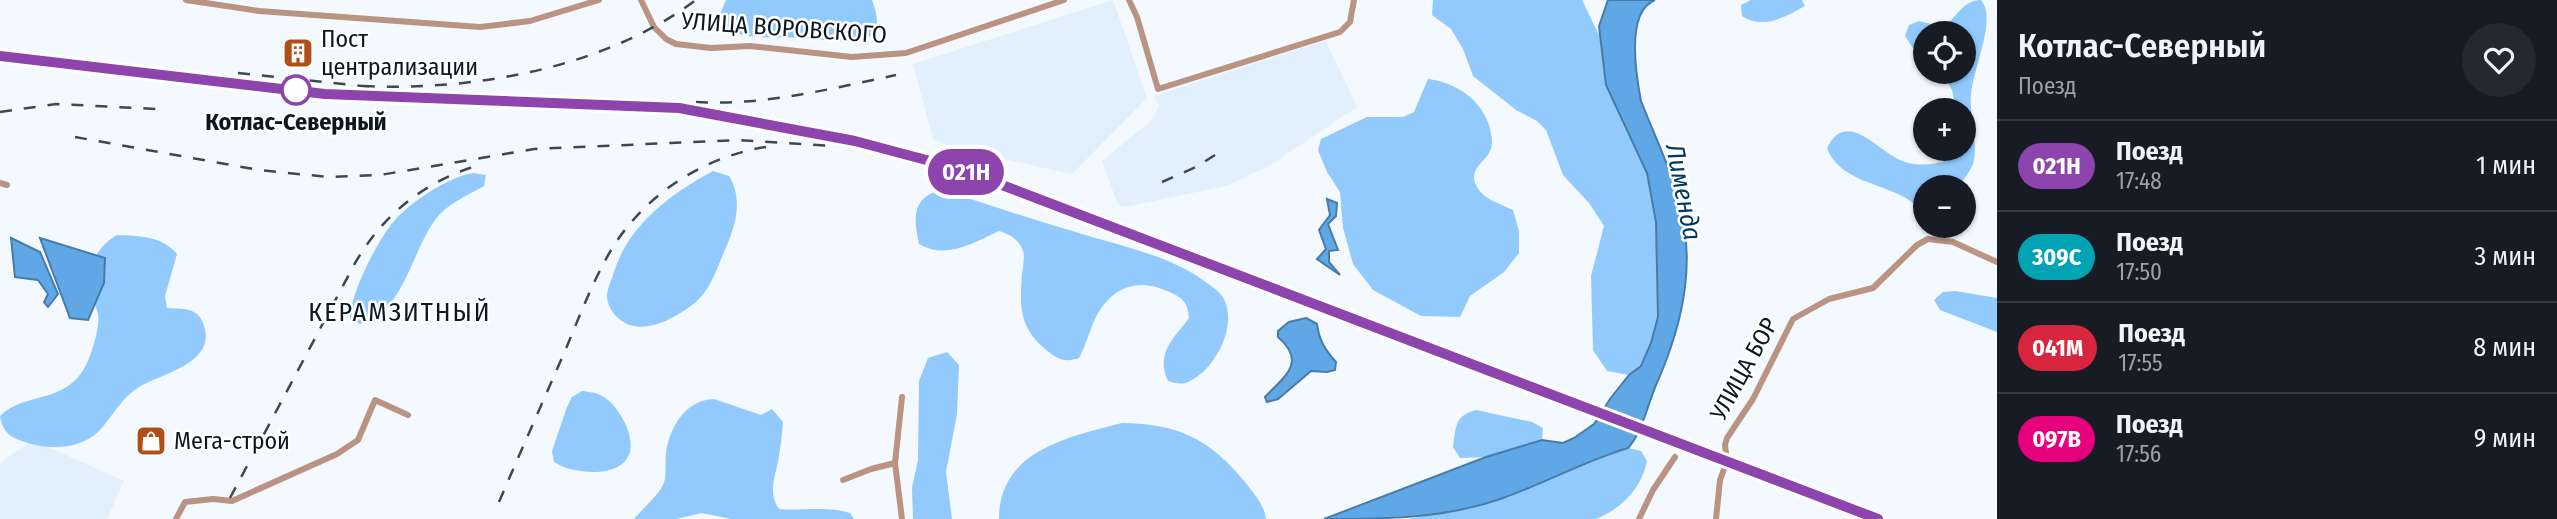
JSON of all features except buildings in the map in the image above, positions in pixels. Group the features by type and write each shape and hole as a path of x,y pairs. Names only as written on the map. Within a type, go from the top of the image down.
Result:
{"street":[{"path":"186,0 220,2 258,11 480,27 530,21 599,0"},
{"name":"УЛИЦА ВОРОВСКОГО","path":"641,0 653,27 676,44 711,48 750,46 852,57 905,53 1064,0"},
{"path":"1129,0 1137,17 1157,89 1340,32 1350,22 1354,0"},
{"name":"УЛИЦА БОР","path":"1716,519 1720,481 1727,461 1727,438 1757,393 1793,319 1829,299 1873,288 1916,245 1928,239 1953,242 1997,262"},
{"path":"902,397 895,463 902,519"},
{"path":"176,519 185,502 232,500 337,454 358,440 375,400 408,415"},
{"path":"1639,519 1653,490 1675,457"},
{"path":"843,480 895,463"}],"shaded area":[{"path":"726,0 872,0 877,18 875,31 868,38 843,42 740,34 722,26 720,14"},
{"path":"1113,0 1147,98 1072,174 953,148 933,139 913,64"},
{"path":"1433,0 1582,0 1600,37 1606,85 1647,173 1656,222 1658,317 1641,366 1629,375 1607,371 1593,350 1591,276 1604,226 1589,203 1563,175 1546,130 1473,76 1463,49 1451,29 1432,15"},
{"path":"1608,0 1655,0 1639,17 1635,61 1641,101 1675,186 1686,237 1687,262 1681,312 1666,361 1637,434 1628,448 1481,505 1415,516 1324,519 1486,457 1542,440 1563,443 1574,438 1594,424 1629,375 1641,366 1658,317 1656,222 1647,173 1606,85 1599,26"},
{"path":"1751,0 1802,0 1805,6 1774,20 1758,22 1742,16 1741,5"},
{"path":"1981,0 1987,18 1976,71 1976,21 1950,21 1964,6"},
{"path":"1913,23 1913,48 1905,36 1909,25"},
{"path":"1324,41 1357,107 1269,166 1226,186 1120,206 1102,161 1151,121 1159,106 1154,96"},
{"path":"1428,79 1465,93 1485,115 1491,131 1492,145 1488,155 1476,169 1475,183 1486,197 1513,210 1519,231 1519,253 1504,272 1470,296 1460,317 1421,316 1373,290 1353,264 1343,228 1340,192 1327,172 1318,150 1321,139 1367,117 1403,117 1414,112"},
{"path":"1949,84 1973,84 1971,98 1954,98"},
{"path":"1855,132 1905,162 1933,164 1945,161 1974,161 1967,175 1913,175 1913,204 1904,197 1850,174 1840,167 1827,148 1835,136"},
{"path":"713,171 729,176 734,185 737,204 732,233 707,288 692,305 664,322 643,327 623,322 612,311 607,296 620,257 629,241 652,213 666,201"},
{"path":"474,173 486,175 484,186 451,205 435,220 405,280 386,308 375,318 360,324 350,319 351,308 366,267 395,220 432,190"},
{"path":"943,189 1146,253 1197,276 1220,293 1227,307 1226,332 1215,357 1207,368 1188,382 1180,384 1168,381 1165,354 1189,318 1188,312 1186,304 1177,296 1147,285 1128,287 1104,304 1095,318 1079,358 1065,360 1053,355 1036,340 1025,323 1021,305 1024,253 1014,238 999,231 969,245 949,250 929,249 919,244 917,209 925,197"},
{"path":"1327,199 1337,203 1336,216 1328,224 1338,250 1329,251 1329,262 1340,275 1317,259 1326,249 1319,230 1330,215"},
{"path":"117,235 157,240 177,254 165,296 167,308 193,311 197,314 203,323 206,337 203,348 186,365 133,391 99,431 84,441 75,445 47,447 13,437 3,427 0,416 22,403 70,385 88,361 96,338 98,319 89,280 90,272 99,250"},
{"path":"11,238 40,252 58,294 48,307 44,302 48,294 38,280 15,277"},
{"path":"40,238 105,258 104,283 88,320 70,318"},
{"path":"1955,291 1997,298 1997,332 1940,310 1934,300 1943,292"},
{"path":"1306,318 1317,324 1323,344 1336,362 1335,370 1311,371 1278,399 1267,402 1265,397 1286,375 1292,361 1287,346 1278,337 1278,331 1289,322"},
{"path":"947,352 959,365 957,414 946,472 952,519 913,519 912,488 918,460 919,381 928,358"},
{"path":"582,391 605,397 623,418 630,436 630,452 625,461 607,471 572,469 554,462 552,451 567,407 572,397"},
{"path":"714,399 761,415 772,409 783,422 773,490 779,509 833,510 850,513 854,519 731,519 702,513 676,519 634,519 663,485 668,442 681,416 695,404"},
{"path":"1476,410 1532,422 1543,428 1542,440 1486,457 1460,458 1453,447 1457,423 1469,412"},
{"path":"1122,423 1160,426 1191,436 1205,444 1245,482 1261,504 1266,519 999,519 1002,496 1011,477 1024,462 1060,441"},
{"path":"33,440 124,481 107,519 0,519 0,463"},
{"path":"1628,448 1641,451 1647,461 1640,480 1622,503 1596,519 1408,519 1464,509 1502,498"}],"railway":[{"path":"363,86 450,84 537,70 621,43 696,0"},
{"path":"0,56 325,94 679,108 854,141 960,169 1878,519"},
{"path":"238,73 371,87"},
{"path":"696,102 771,99 896,75"},
{"path":"0,112 56,104 156,109"},
{"path":"75,137 259,170 328,177 380,175 534,149 739,140 835,146"},
{"path":"499,502 589,293 619,237 653,200 673,184 718,160 766,147"},
{"path":"1162,182 1215,155"},
{"path":"230,498 365,247 392,216 423,190 479,165"}],"train":[{"name":"021Н","path":"0,56 325,94 679,108 737,117 933,160 1878,519"}],"place":[{"name":"Пост централизации","path":"298,53"},
{"name":"Котлас-Северный","path":"296,90"},
{"name":"Мега-строй","path":"151,441"}],"district":[{"name":"КЕРАМЗИТНЫЙ","path":"400,312"}],"water label":[{"name":"Лименда","path":"1684,192"}]}
